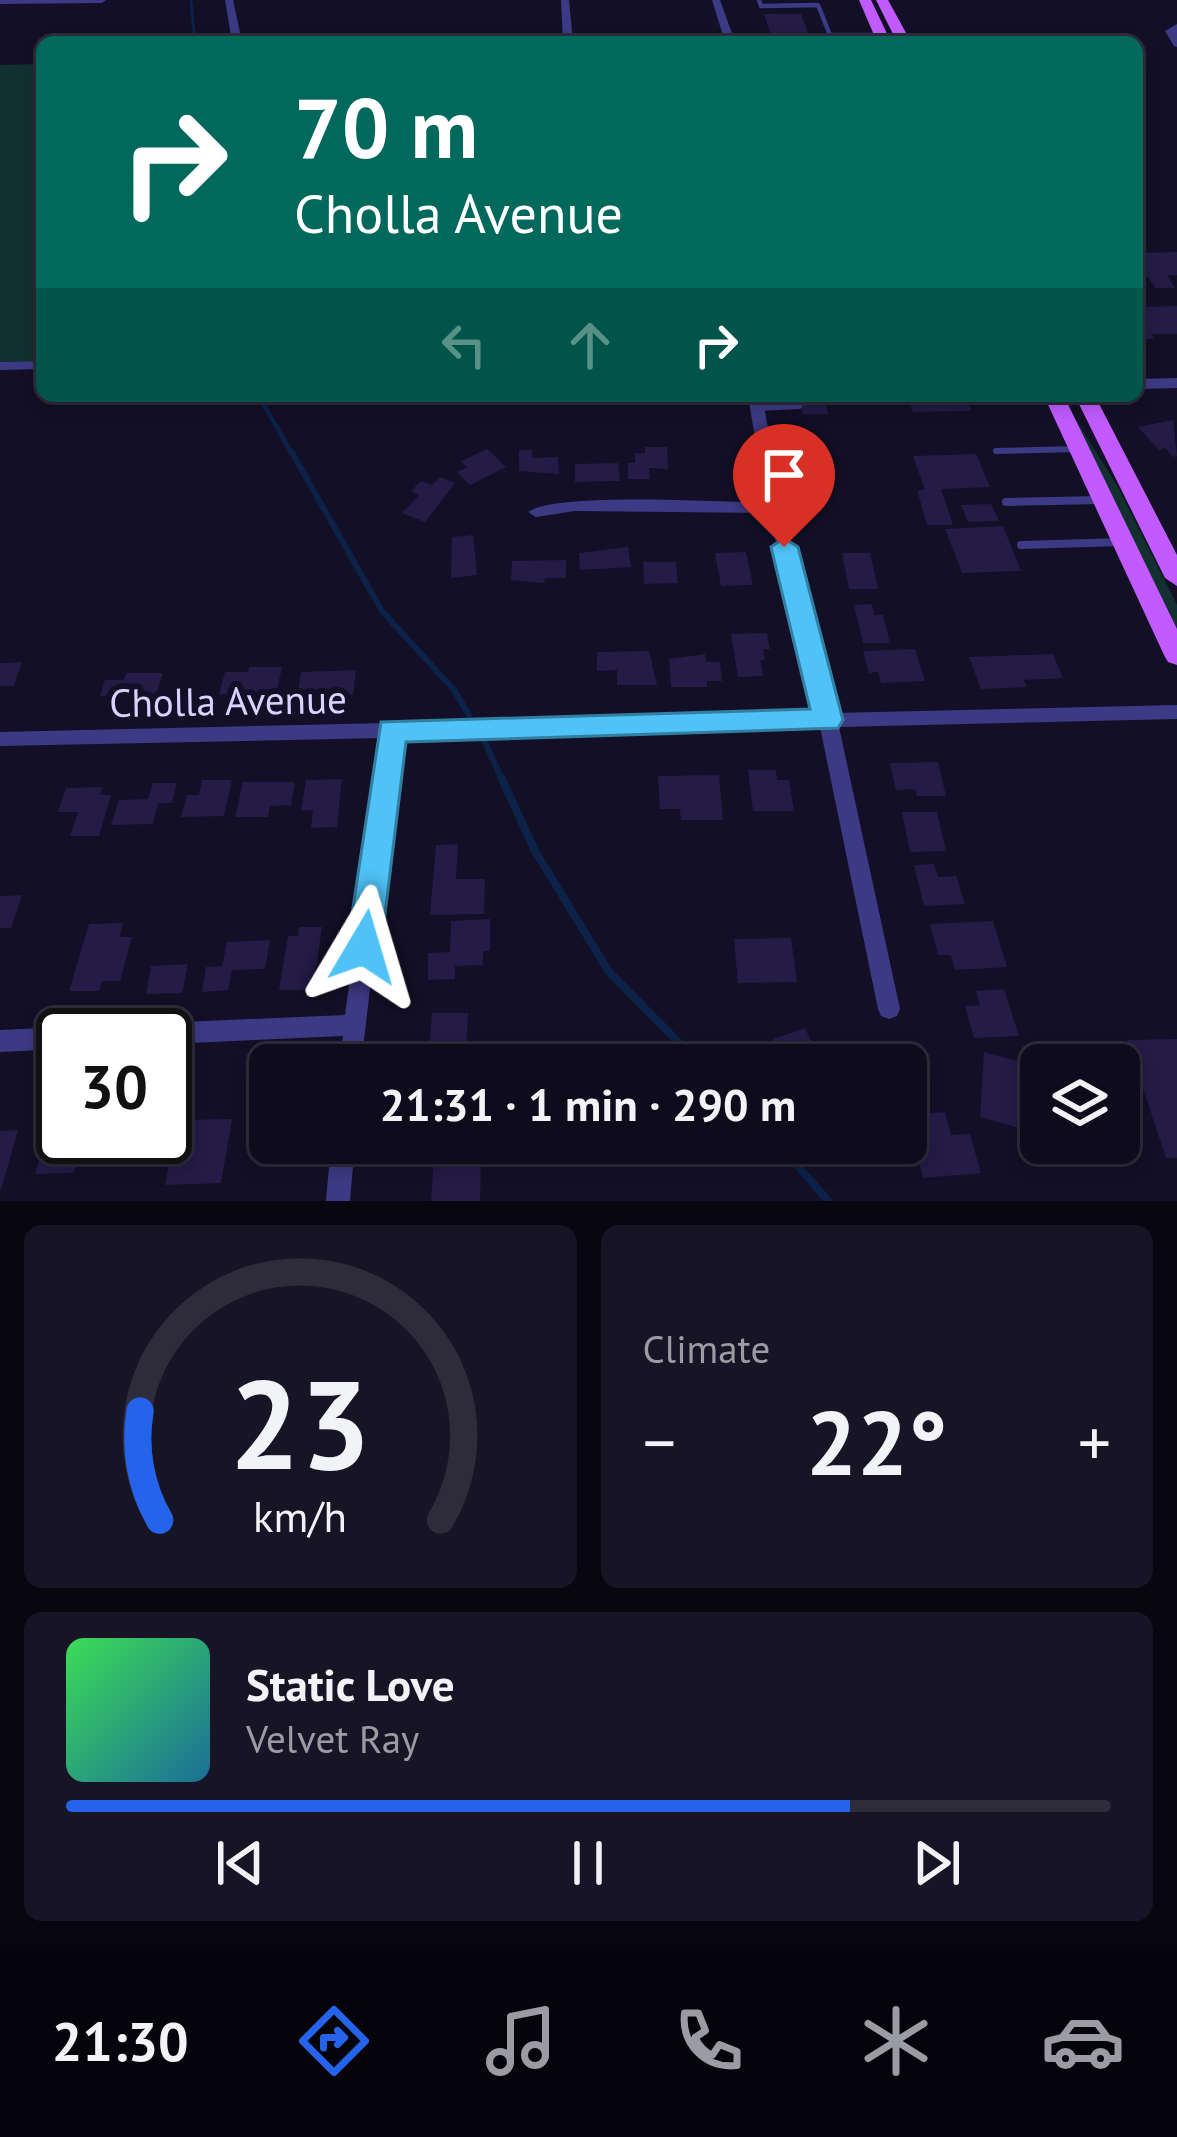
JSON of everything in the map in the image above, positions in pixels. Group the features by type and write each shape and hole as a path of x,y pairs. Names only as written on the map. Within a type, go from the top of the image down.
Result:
{"main road":[{"path":"865,0 881,36"},
{"path":"882,0 901,36"},
{"path":"1057,402 1177,655"},
{"path":"1072,402 1107,459 1124,471"},
{"path":"1088,402 1177,578"}],"street":[{"path":"0,1 102,0"},
{"path":"229,0 236,36"},
{"path":"565,0 568,36"},
{"path":"716,0 728,36"},
{"path":"1177,27 1170,32 1177,44"},
{"path":"0,366 36,365"},
{"path":"1143,384 1177,383"},
{"path":"756,402 775,508 828,720 889,1009"},
{"path":"536,512 575,506 775,508"},
{"name":"Cholla Avenue","path":"0,740 1177,712"},
{"path":"352,1044 392,730"},
{"path":"192,1032 353,1025"},
{"path":"0,1041 36,1039"},
{"path":"338,1201 341,1164"}],"lane":[{"path":"759,0 761,6 818,5 830,35 847,36"},
{"path":"756,402 799,406"},
{"path":"996,451 1079,449"},
{"path":"1006,502 1103,500"},
{"path":"1021,545 1124,542"}],"green space":[{"path":"36,64 36,361 0,362 0,65"},
{"path":"1064,402 1118,487 1177,605 1177,633"}],"building":[{"path":"764,14 801,14 809,35 771,36"},
{"path":"1177,252 1177,275 1167,275 1175,288 1156,288 1143,276 1143,253"},
{"path":"1177,306 1177,334 1151,334 1154,339 1143,339 1143,307"},
{"path":"800,402 825,402 828,414 803,414"},
{"path":"910,402 968,402 971,411 913,412"},
{"path":"1173,420 1177,456 1173,457 1165,448 1159,450 1138,427"},
{"path":"645,447 667,447 668,469 649,468 650,479 628,479 628,463 635,463 635,453 645,453"},
{"path":"487,449 506,467 470,485 457,472 467,467 461,461"},
{"path":"519,450 532,450 532,458 558,457 559,474 519,471"},
{"path":"976,454 990,487 941,489 953,525 927,525 917,490 925,490 913,456"},
{"path":"618,463 620,481 575,482 575,464"},
{"path":"440,477 455,483 425,522 402,513 419,495 411,491 421,481 432,485"},
{"path":"991,504 999,521 968,522 961,505"},
{"path":"1003,526 1021,571 962,573 945,529"},
{"path":"473,535 477,575 451,578 452,537"},
{"path":"628,547 631,567 580,570 579,553"},
{"path":"746,552 753,585 721,586 715,553"},
{"path":"842,553 870,553 878,589 849,589"},
{"path":"566,560 566,578 545,578 544,583 511,580 512,561"},
{"path":"643,562 676,562 678,583 644,584"},
{"path":"872,604 874,615 883,615 890,643 863,643 854,605"},
{"path":"767,633 770,649 763,649 765,660 760,660 764,676 738,677 731,634"},
{"path":"915,649 925,681 881,683 878,672 869,673 863,651"},
{"path":"649,651 657,685 617,685 617,670 597,671 597,652"},
{"path":"705,654 706,662 720,662 722,681 707,681 707,687 671,687 669,659"},
{"path":"1053,654 1063,678 1024,680 1027,687 981,689 969,657"},
{"path":"22,662 14,686 0,686 0,663"},
{"path":"249,667 282,667 276,694 219,694 225,672 248,672"},
{"path":"356,670 353,695 297,696 301,672"},
{"path":"126,673 163,673 156,695 100,696 105,680 124,680"},
{"path":"938,762 946,796 896,790 890,763"},
{"path":"748,770 776,770 777,780 789,780 794,811 753,811"},
{"path":"719,775 723,820 681,820 680,809 660,809 658,776"},
{"path":"342,779 337,827 311,828 313,810 301,811 306,780"},
{"path":"202,780 232,780 224,816 181,817 187,795 199,795"},
{"path":"243,782 295,782 291,805 270,806 268,817 235,817"},
{"path":"153,783 177,783 172,803 158,803 153,824 111,825 119,800 148,799"},
{"path":"102,787 100,795 111,795 99,836 70,836 78,812 58,812 66,788"},
{"path":"902,812 937,812 946,851 910,852"},
{"path":"458,844 456,879 485,879 484,914 430,915 436,845"},
{"path":"934,864 938,877 956,876 965,904 924,906 914,865"},
{"path":"22,895 11,928 0,928 0,896"},
{"path":"490,919 490,951 483,951 483,965 455,966 455,979 428,980 428,953 450,952 451,921"},
{"path":"993,921 1007,967 955,970 951,955 938,955 930,924"},
{"path":"123,923 120,937 132,937 120,981 102,981 99,991 69,991 89,924"},
{"path":"299,927 322,927 313,990 279,990 288,936 298,936"},
{"path":"791,938 797,982 738,983 734,939"},
{"path":"270,940 265,969 232,970 228,990 202,992 206,967 222,966 227,942"},
{"path":"188,964 182,993 146,994 151,966"},
{"path":"1004,989 1019,1036 974,1038 965,1006 980,1005 976,991"},
{"path":"432,1013 468,1013 466,1044 430,1044"},
{"path":"805,1028 812,1044 775,1044 773,1039"},
{"path":"1177,1039 1177,1158 1166,1158 1140,1079 1140,1044 1127,1040"},
{"path":"984,1052 1020,1062 1020,1128 980,1117"},
{"path":"945,1112 951,1135 970,1134 981,1173 923,1178 919,1164 927,1164 927,1113"},
{"path":"232,1119 221,1183 165,1185 169,1164 192,1164 192,1120"},
{"path":"18,1130 1,1190 0,1190 0,1131"},
{"path":"38,1164 76,1164 74,1173 35,1174"},
{"path":"434,1164 481,1164 480,1201 431,1201"}],"waterway":[{"path":"191,2 194,36"},
{"path":"262,402 292,454"},
{"path":"291,451 382,611 454,690 469,715"},
{"path":"485,742 503,782"},
{"path":"502,779 535,851 609,972 680,1044"},
{"path":"796,1164 828,1201"}],"route":[{"path":"364,947 392,730 828,720 784,547"}]}
